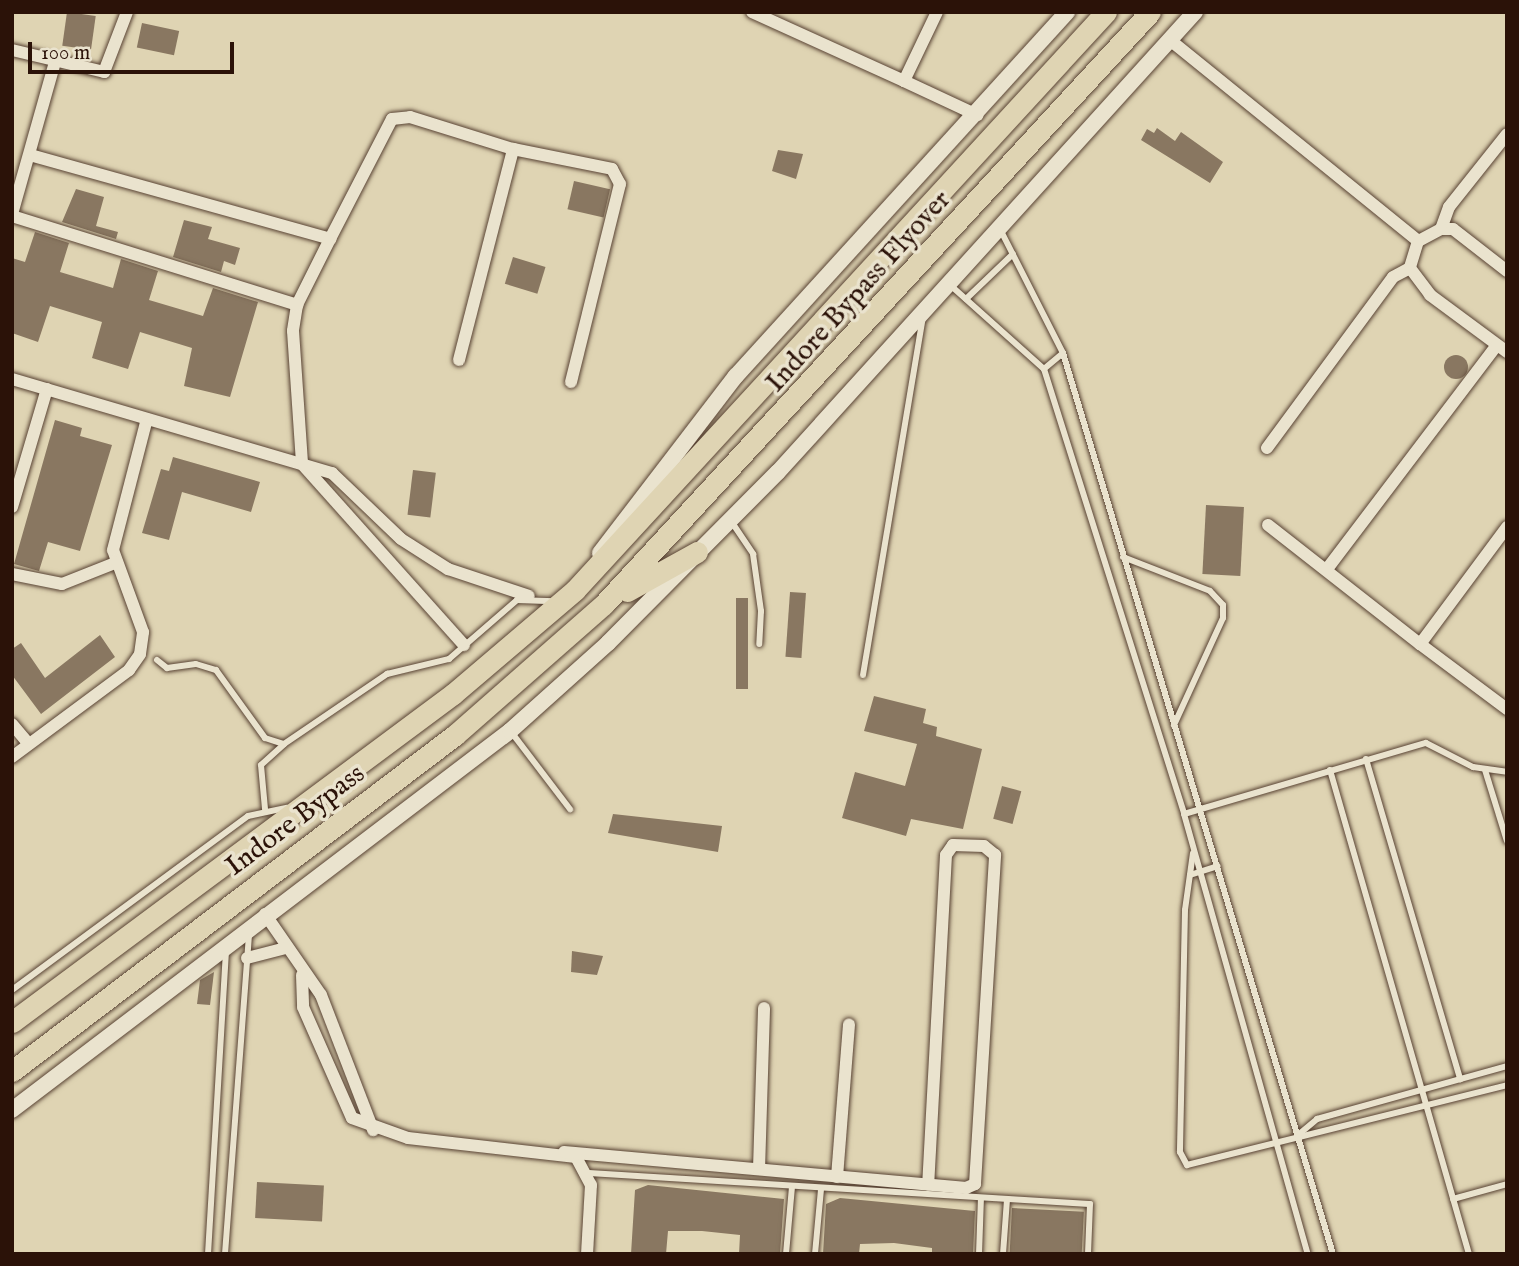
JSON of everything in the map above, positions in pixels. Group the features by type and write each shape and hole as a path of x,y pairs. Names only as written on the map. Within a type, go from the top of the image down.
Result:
{"highway":[{"name":"Indore Bypass Flyover","path":"582,584 975,160 1106,12"},
{"name":"Indore Bypass Flyover","path":"604,604 977,204 1150,12"},
{"path":"604,604 697,552"},
{"name":"Indore Bypass","path":"12,1022 345,774 582,584"},
{"name":"Indore Bypass","path":"12,1071 358,810 507,692 604,604"}],"street":[{"path":"12,50 104,72 127,12"},
{"path":"752,12 977,115"},
{"path":"904,81 937,12"},
{"path":"582,584 625,514 727,386 959,135 1067,12"},
{"path":"12,1110 249,925 510,731 730,520 950,284 1195,12"},
{"path":"1170,40 1418,241"},
{"path":"55,62 12,215 297,305"},
{"path":"464,645 302,464 293,331 297,305 392,119 410,117 513,149 612,169 619,178 571,382"},
{"path":"1441,229 1449,207 1507,134"},
{"path":"459,360 513,149"},
{"path":"30,155 330,239"},
{"path":"1267,447 1393,277 1410,268 1418,241 1441,229 1453,229 1507,271"},
{"path":"1327,569 1502,348 1430,295 1410,268"},
{"path":"12,379 332,473 401,539 448,569 529,596"},
{"path":"12,507 47,389"},
{"path":"12,757 129,670 140,654 143,632 115,563 114,536 147,419"},
{"path":"1268,525 1507,709"},
{"path":"1420,644 1507,527"},
{"path":"12,574 62,584 115,563"},
{"path":"12,724 29,744"},
{"path":"302,975 303,1007 352,1118 373,1130 408,1138 837,1177 928,1185 966,1188 975,1184 977,1176 995,855 984,845 953,845 946,855 928,1185"},
{"path":"265,914 302,975 321,995 373,1130"},
{"path":"247,958 286,948"},
{"path":"759,1169 764,1008"},
{"path":"837,1177 849,1024"},
{"path":"564,1152 588,1173 587,1254"}],"lane":[{"path":"1000,228 1063,353 1333,1254"},
{"path":"966,299 1013,254"},
{"path":"950,284 1044,369 1184,814 1308,1254"},
{"path":"863,675 924,312"},
{"path":"1044,369 1063,353"},
{"path":"730,520 753,554 761,611 760,644"},
{"path":"1124,557 1210,591 1223,605 1223,618 1174,725"},
{"path":"265,809 261,765 284,744 294,741 387,674 449,659 505,609 529,596 561,602"},
{"path":"157,660 167,668 195,664 216,670 265,738 284,744"},
{"path":"510,731 570,809"},
{"path":"1184,814 1200,807 1426,743 1485,770 1507,772"},
{"path":"1366,759 1460,1079"},
{"path":"1331,770 1419,1091 1469,1254"},
{"path":"1485,770 1507,841"},
{"path":"12,990 237,823 265,809 298,809"},
{"path":"1194,848 1190,875 1182,1159 1196,1167 1298,1135 1324,1135 1507,1085"},
{"path":"1190,875 1218,866"},
{"path":"225,1254 249,925"},
{"path":"208,1254 227,943"},
{"path":"1298,1135 1317,1119 1507,1066"},
{"path":"588,1173 1092,1204 1088,1254"},
{"path":"1453,1199 1507,1184"},
{"path":"786,1254 792,1187"},
{"path":"815,1254 821,1189"},
{"path":"979,1254 981,1198"},
{"path":"1003,1254 1007,1200"}],"building":[{"path":"67,12 96,16 91,50 62,46"},
{"path":"142,23 179,31 174,55 137,47"},
{"path":"1157,128 1175,141 1181,132 1223,162 1210,183 1141,140 1147,129 1154,133"},
{"path":"778,150 803,154 796,179 772,171"},
{"path":"574,181 610,189 604,218 567,209"},
{"path":"76,189 104,197 96,226 118,232 116,239 62,222"},
{"path":"184,220 212,227 208,239 240,248 235,265 224,261 221,272 173,257"},
{"path":"35,232 69,243 60,272 113,288 121,259 158,271 149,300 203,316 213,288 258,302 230,397 184,386 192,348 140,332 128,369 92,358 102,322 50,306 38,342 12,333 12,258 25,262"},
{"path":"513,257 546,267 537,294 505,284"},
{"path":"1456,355 1465,358 1468,367 1465,376 1456,379 1447,376 1444,367 1447,358"},
{"path":"55,420 82,428 80,436 112,445 80,551 48,542 39,571 14,564"},
{"path":"173,457 260,482 251,512 182,492 169,540 142,533 161,469 169,471"},
{"path":"413,470 436,473 430,517 408,515"},
{"path":"1206,505 1244,507 1240,576 1202,574"},
{"path":"790,592 806,593 801,658 785,657"},
{"path":"736,598 748,598 748,689 736,689"},
{"path":"100,635 115,657 41,714 12,675 12,649 21,643 45,678"},
{"path":"874,696 926,709 923,723 937,727 936,736 982,749 963,829 911,819 906,836 842,818 855,772 905,786 917,744 864,731"},
{"path":"1002,786 1021,791 1013,824 993,819"},
{"path":"613,814 722,826 718,852 608,833"},
{"path":"572,951 603,956 597,975 571,972"},
{"path":"214,972 210,1005 197,1004 200,980"},
{"path":"257,1182 324,1186 322,1221 255,1218"},
{"path":"648,1185 784,1199 780,1254 739,1254 740,1235 668,1231 666,1254 631,1254 635,1190"},
{"path":"840,1198 975,1211 973,1254 932,1254 932,1248 894,1243 860,1244 859,1254 823,1254 826,1204"},
{"path":"1012,1208 1084,1212 1082,1254 1010,1254"}]}
